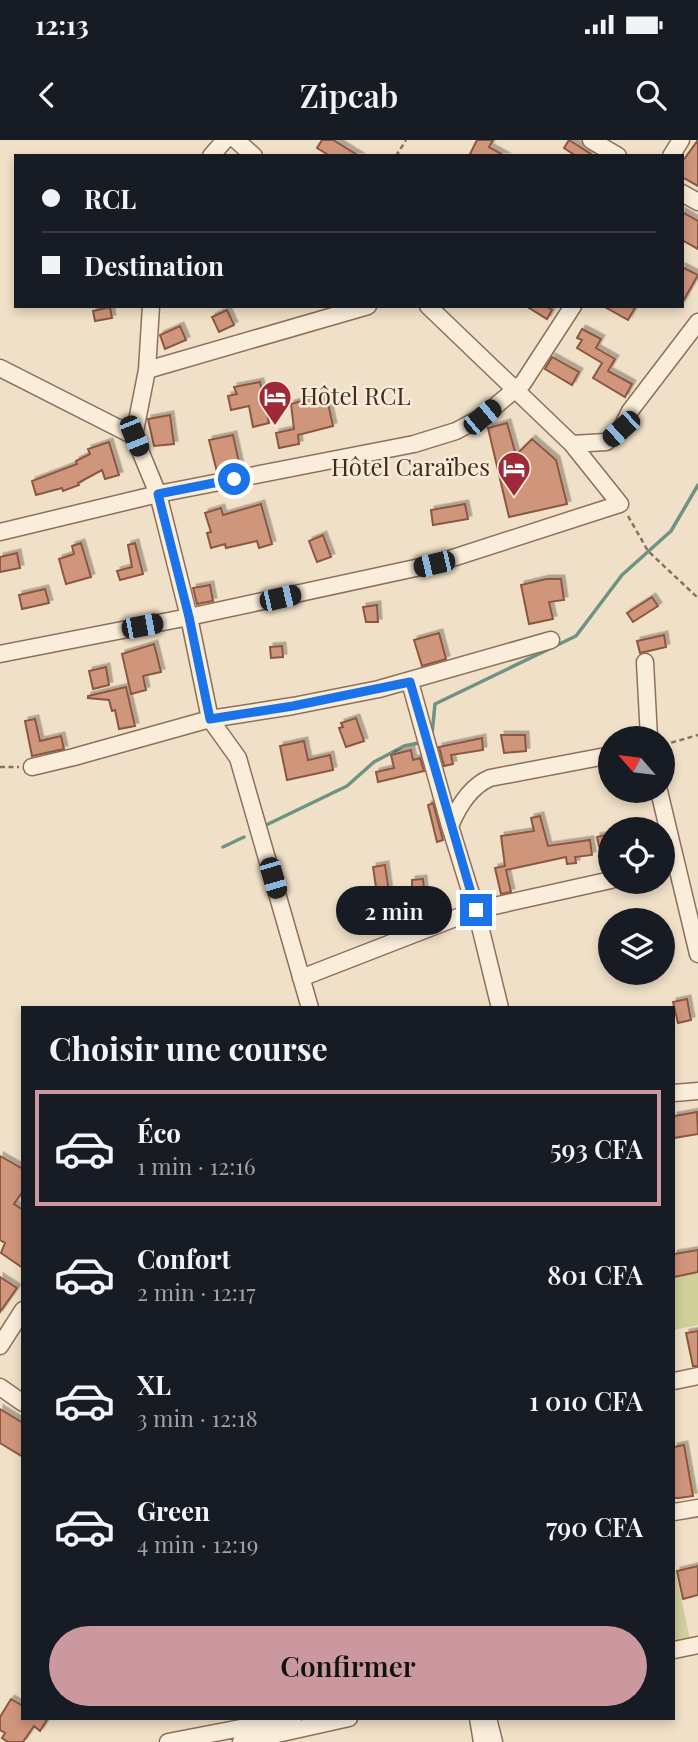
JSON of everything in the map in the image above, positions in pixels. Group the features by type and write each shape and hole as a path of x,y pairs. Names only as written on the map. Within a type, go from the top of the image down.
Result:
{"street":[{"path":"213,154 225,140"},
{"path":"236,140 252,154"},
{"path":"591,140 615,154"},
{"path":"150,308 147,370 134,436 158,494 189,617 210,719 238,758 309,1006"},
{"path":"147,370 361,308"},
{"path":"0,654 189,617 434,564 621,504 572,444 430,308"},
{"path":"0,532 158,494 414,444 465,426 482,417 523,383 572,308"},
{"path":"572,444 606,442 621,429 631,411 698,321"},
{"path":"0,368 134,436"},
{"path":"32,767 210,719 293,706 410,682 447,668 551,640"},
{"path":"645,662 648,726"},
{"path":"410,682 476,910 500,1006"},
{"path":"450,826 462,803 483,781 598,757"},
{"path":"302,978 476,910 598,883"},
{"path":"675,885 698,954"},
{"path":"675,1093 698,1091"},
{"path":"0,1346 21,1313"},
{"path":"675,1381 698,1376"},
{"path":"0,1387 21,1402"},
{"path":"675,1512 698,1508"},
{"path":"675,1648 698,1644"},
{"path":"168,1742 283,1720"},
{"path":"241,1742 340,1720"},
{"path":"478,1720 482,1742"},
{"path":"488,1720 494,1742"}],"path":[{"path":"621,504 648,551 698,598"},
{"path":"676,741 698,735"},
{"path":"0,767 32,767"}],"green space":[{"path":"698,1272 698,1325 675,1330 675,1277"},
{"path":"675,1569 690,1640 675,1644"}],"building":[{"path":"322,140 333,140 356,154 327,154 317,148"},
{"path":"477,140 493,140 489,147 501,154 470,154"},
{"path":"569,140 591,154 573,154 564,148"},
{"path":"698,140 698,186 684,178 684,159"},
{"path":"684,213 698,221 698,249 684,241"},
{"path":"684,268 698,275 684,300"},
{"path":"110,308 112,318 95,321 93,311"},
{"path":"529,308 549,308 552,310 547,319"},
{"path":"607,308 635,308 628,320"},
{"path":"227,310 234,325 219,332 212,317"},
{"path":"180,326 186,340 165,349 160,335"},
{"path":"582,329 601,339 596,348 615,359 608,371 632,384 625,397 593,378 602,363 577,348 582,340 577,338"},
{"path":"552,357 579,372 572,385 545,369"},
{"path":"260,382 269,423 253,427 249,406 231,410 228,396 237,394 234,387"},
{"path":"326,394 333,426 298,435 299,444 279,448 276,433 294,429 291,404"},
{"path":"170,415 174,444 154,446 148,419"},
{"path":"507,423 516,455 532,439 556,460 567,504 509,517 488,428"},
{"path":"233,435 240,467 217,472 209,440"},
{"path":"109,442 119,475 105,479 102,470 78,483 79,485 63,491 62,488 36,495 32,481 77,464 76,461 90,454 88,449"},
{"path":"261,504 272,544 259,548 257,541 226,548 225,544 211,548 207,533 211,532 205,513 221,508 223,515"},
{"path":"465,504 468,519 433,525 431,510"},
{"path":"323,535 331,557 317,562 309,541"},
{"path":"81,543 91,577 66,584 59,559 74,554 72,546"},
{"path":"135,543 143,574 120,580 117,571 132,567 128,545"},
{"path":"17,553 20,568 0,572 0,557"},
{"path":"546,579 561,579 564,600 549,602 553,619 529,624 521,585"},
{"path":"210,585 213,601 197,604 193,588"},
{"path":"45,589 49,603 22,609 19,595"},
{"path":"652,597 658,606 633,622 627,613"},
{"path":"377,605 378,622 366,622 363,607"},
{"path":"439,633 446,659 422,666 414,640"},
{"path":"664,635 666,647 640,653 637,641"},
{"path":"154,644 161,672 143,676 146,690 131,694 122,654"},
{"path":"282,646 283,657 271,658 270,647"},
{"path":"106,667 109,685 93,689 89,671"},
{"path":"126,687 135,726 119,729 115,710 112,711 109,700 88,696"},
{"path":"356,718 364,741 346,747 339,728 343,727 341,723"},
{"path":"35,719 40,741 61,736 64,749 32,756 25,721"},
{"path":"501,735 525,735 526,751 504,753"},
{"path":"482,738 483,750 451,755 453,764 444,766 439,747"},
{"path":"304,741 308,760 330,755 333,770 287,780 280,746"},
{"path":"411,750 413,760 420,758 424,771 378,782 376,772 394,768 391,755"},
{"path":"433,803 443,840 437,842 428,805"},
{"path":"540,816 548,846 590,840 592,855 575,857 576,863 567,864 566,857 506,870 511,892 501,894 495,868 505,866 501,836 534,831 531,818"},
{"path":"385,865 389,892 377,894 373,867"},
{"path":"423,879 424,889 412,890 412,880"},
{"path":"687,999 691,1020 678,1023 673,1002"},
{"path":"697,1112 698,1134 675,1138 675,1116"},
{"path":"0,1156 21,1168 21,1194 14,1204 21,1209 21,1267 1,1253 5,1243 0,1240"},
{"path":"698,1250 698,1272 675,1277 675,1254"},
{"path":"0,1277 17,1288 0,1312"},
{"path":"698,1331 698,1366 693,1366 686,1333"},
{"path":"0,1409 21,1422 21,1456 0,1443"},
{"path":"684,1445 693,1496 675,1498 675,1447"},
{"path":"698,1566 698,1595 683,1599 677,1571"},
{"path":"11,1699 21,1705 21,1720 47,1720 40,1731 34,1726 23,1742 8,1742 2,1738 5,1733 0,1730 0,1717"}],"waterway":[{"path":"432,734 435,704 576,636 622,575 671,531 698,485"},
{"path":"262,827 347,786 374,762 404,746 423,742"},
{"path":"223,847 244,837"}],"place":[{"name":"Hôtel RCL","path":"275,427"},
{"name":"Hôtel Caraïbes","path":"514,498"}],"route":[{"path":"234,479 158,494 189,617 210,719 251,714 410,682 476,910"}]}
